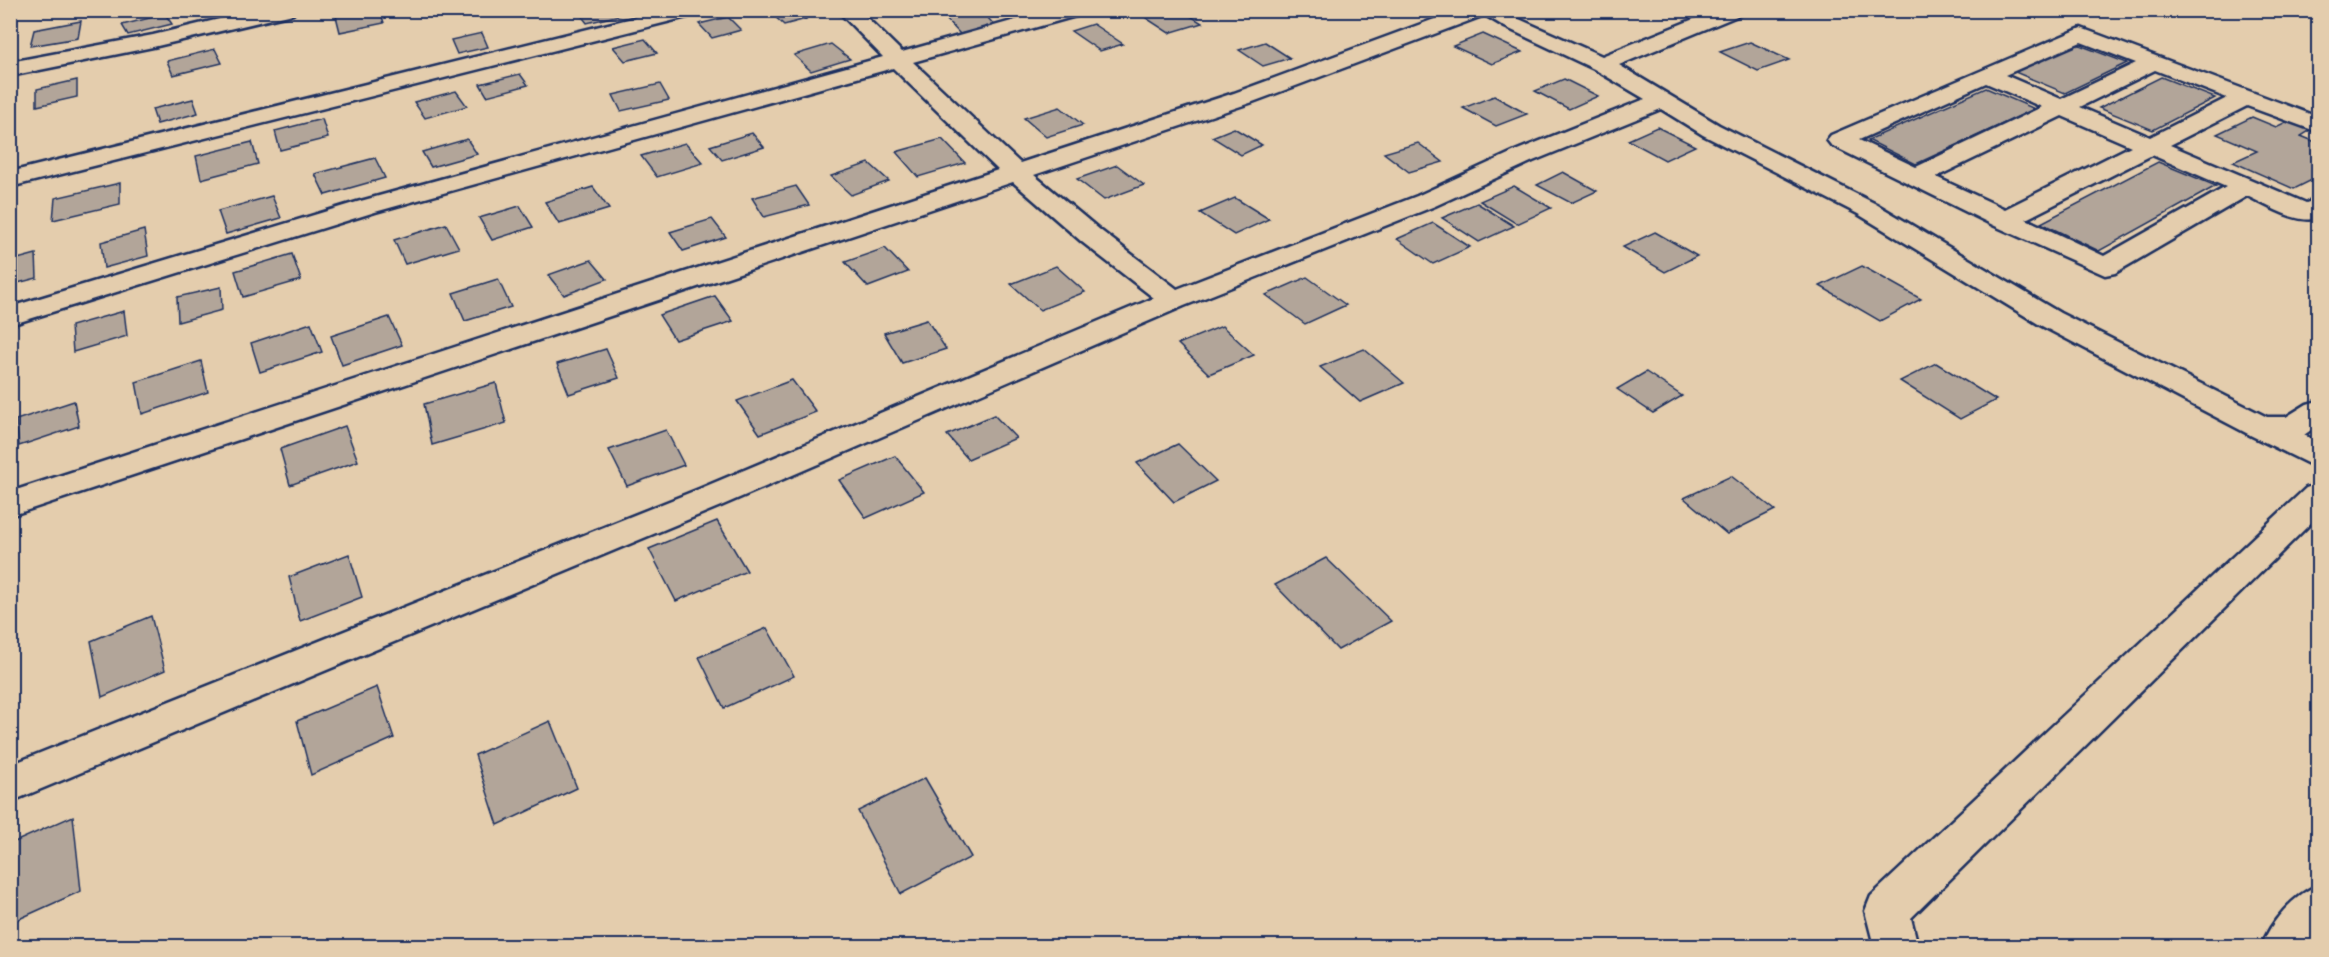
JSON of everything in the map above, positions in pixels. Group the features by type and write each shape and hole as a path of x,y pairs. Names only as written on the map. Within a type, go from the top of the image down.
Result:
{"main road":[{"path":"10,69 286,10"},
{"path":"10,180 692,10"},
{"path":"847,10 1016,172 1090,236 1174,300"},
{"path":"10,316 366,207 1076,10"},
{"path":"10,504 1242,98 1479,10"},
{"path":"1492,10 1512,23 1602,64 1712,130 1867,209 2050,319 2319,455"},
{"path":"1602,64 1735,10"},
{"path":"2246,186 2105,267 1839,140 2081,34 2319,125"},
{"path":"1916,177 2155,62"},
{"path":"1986,75 2308,213 2319,207"},
{"path":"2004,220 2247,97"},
{"path":"10,784 711,497 1174,300 1426,201 1524,156 1663,99"},
{"path":"2262,428 2292,428 2319,411"},
{"path":"1896,946 1887,911 2319,496"},
{"path":"2284,946 2319,906"}],"building":[{"path":"366,10 380,10 384,23 340,32 336,16"},
{"path":"577,10 616,10 620,15 587,23"},
{"path":"797,10 806,19 784,25 771,13"},
{"path":"981,10 996,27 960,34 945,18"},
{"path":"997,10 1043,10 1011,20"},
{"path":"1171,10 1181,10 1202,23 1169,33 1146,18"},
{"path":"165,14 172,24 128,35 122,25"},
{"path":"728,17 741,30 712,38 699,24"},
{"path":"81,21 78,38 30,46 34,30"},
{"path":"1093,24 1123,44 1100,51 1071,31"},
{"path":"482,33 488,47 457,54 451,40"},
{"path":"1483,34 1522,52 1492,64 1453,46"},
{"path":"645,39 657,53 625,61 613,47"},
{"path":"1265,42 1290,58 1263,66 1239,50"},
{"path":"1750,42 1789,60 1758,71 1720,52"},
{"path":"831,44 850,59 811,71 794,55"},
{"path":"2077,44 2127,63 2065,93 2015,72"},
{"path":"215,49 222,63 173,75 167,61"},
{"path":"520,74 528,85 487,96 480,84"},
{"path":"2161,77 2215,98 2153,130 2099,108"},
{"path":"1564,79 1598,96 1569,109 1535,91"},
{"path":"77,80 77,97 37,106 37,89"},
{"path":"660,84 669,100 621,111 613,95"},
{"path":"1986,88 2035,109 1916,164 1868,140"},
{"path":"456,91 467,106 425,118 414,102"},
{"path":"1494,96 1527,114 1496,126 1463,108"},
{"path":"193,99 198,113 157,124 152,109"},
{"path":"1060,107 1083,125 1046,137 1024,118"},
{"path":"2252,117 2276,127 2288,121 2311,130 2301,136 2318,143 2318,177 2294,189 2233,162 2257,151 2217,134"},
{"path":"322,119 328,138 280,150 275,131"},
{"path":"1657,127 1695,146 1665,160 1628,140"},
{"path":"1234,128 1262,145 1241,155 1212,137"},
{"path":"752,133 764,147 722,160 710,146"},
{"path":"467,139 477,154 431,167 422,152"},
{"path":"942,139 965,163 918,177 896,152"},
{"path":"252,142 258,164 201,179 196,156"},
{"path":"685,143 703,163 657,177 641,156"},
{"path":"1418,143 1443,162 1409,172 1384,153"},
{"path":"375,158 385,178 325,195 315,174"},
{"path":"2158,162 2216,186 2099,251 2041,223"},
{"path":"869,163 889,181 851,195 831,176"},
{"path":"1117,165 1144,185 1104,200 1077,179"},
{"path":"1563,172 1597,191 1571,203 1537,185"},
{"path":"120,183 120,204 53,220 55,198"},
{"path":"796,186 809,205 764,217 752,198"},
{"path":"1514,186 1551,208 1517,224 1480,201"},
{"path":"593,187 609,209 559,224 545,202"},
{"path":"272,196 281,218 226,234 218,211"},
{"path":"1235,198 1269,219 1234,235 1200,213"},
{"path":"1477,203 1514,226 1479,242 1442,218"},
{"path":"520,206 533,227 492,240 479,218"},
{"path":"712,219 726,237 683,251 670,232"},
{"path":"1433,223 1470,247 1433,264 1397,239"},
{"path":"446,224 459,248 405,264 394,240"},
{"path":"144,230 148,256 104,268 101,242"},
{"path":"1655,232 1697,256 1665,272 1623,247"},
{"path":"885,248 908,272 868,287 845,262"},
{"path":"36,254 37,278 10,285 10,261"},
{"path":"292,254 301,280 243,297 235,271"},
{"path":"591,260 607,279 564,295 548,275"},
{"path":"1056,266 1085,292 1040,310 1011,284"},
{"path":"1862,266 1921,299 1880,321 1820,286"},
{"path":"1307,277 1346,305 1305,324 1266,295"},
{"path":"498,279 511,307 465,321 453,293"},
{"path":"221,287 222,310 178,322 177,297"},
{"path":"715,296 733,321 675,340 659,315"},
{"path":"124,311 127,336 73,352 71,326"},
{"path":"389,317 402,345 342,365 331,336"},
{"path":"927,320 946,349 902,363 884,333"},
{"path":"311,323 322,352 260,372 251,343"},
{"path":"1222,326 1254,355 1209,374 1178,344"},
{"path":"606,349 619,378 569,394 557,364"},
{"path":"1364,349 1404,383 1360,402 1320,367"},
{"path":"201,361 208,392 142,414 136,382"},
{"path":"1936,363 1996,400 1960,419 1900,381"},
{"path":"1646,372 1682,396 1653,413 1617,389"},
{"path":"792,380 816,412 760,434 737,401"},
{"path":"496,383 506,423 432,445 424,404"},
{"path":"74,401 79,426 19,446 16,420"},
{"path":"994,415 1016,438 968,459 947,435"},
{"path":"345,426 358,461 290,485 280,449"},
{"path":"666,430 684,465 627,486 609,450"},
{"path":"1178,444 1216,481 1174,502 1137,463"},
{"path":"895,456 924,492 866,518 839,480"},
{"path":"1731,476 1775,510 1727,534 1684,498"},
{"path":"717,521 747,571 676,601 649,549"},
{"path":"15,554 15,602 10,603 10,555"},
{"path":"349,554 362,597 300,621 289,577"},
{"path":"1326,558 1391,621 1338,650 1275,585"},
{"path":"151,616 165,670 102,697 91,641"},
{"path":"767,628 794,676 724,708 699,657"},
{"path":"377,687 394,738 311,775 297,721"},
{"path":"550,721 577,788 498,825 475,755"},
{"path":"925,778 971,857 901,894 858,811"},
{"path":"73,816 81,891 10,923 10,844"}]}
